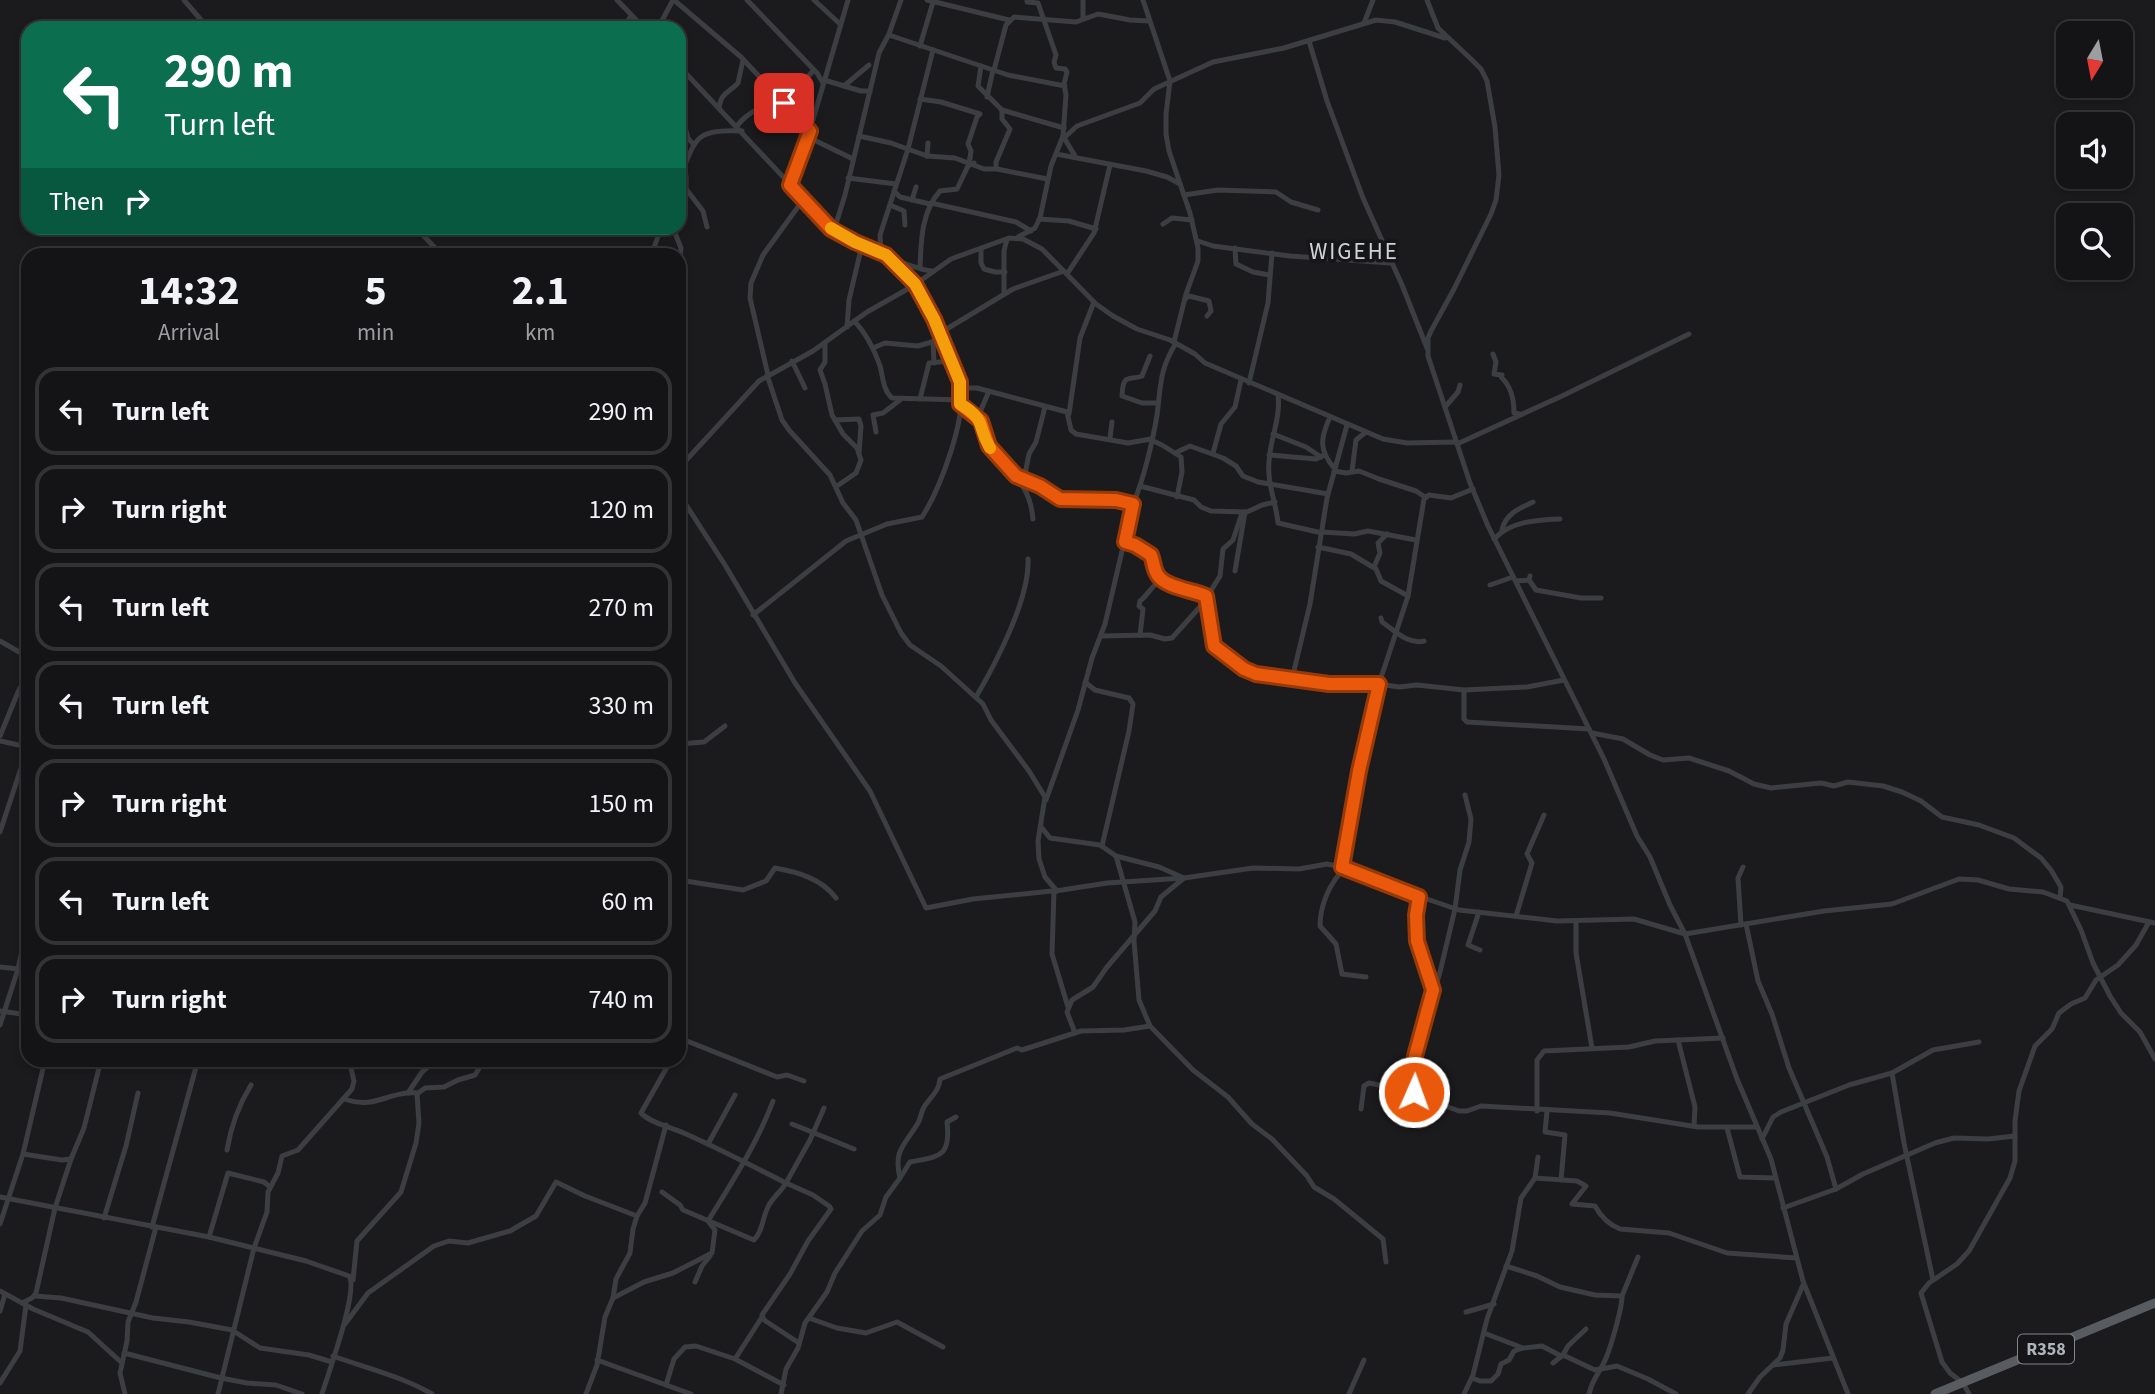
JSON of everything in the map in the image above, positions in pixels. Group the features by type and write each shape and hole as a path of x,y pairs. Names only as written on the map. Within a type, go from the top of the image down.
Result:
{"main road":[{"name":"R358","path":"1936,1394 2155,1303"}],"street":[{"path":"184,0 202,21"},
{"path":"617,0 636,21"},
{"path":"661,21 672,0 743,60 809,134 853,159"},
{"path":"747,0 824,81 870,91"},
{"path":"814,0 840,24"},
{"path":"790,185 809,134 848,0"},
{"path":"834,230 880,53 901,0"},
{"path":"1016,238 1031,230 1039,219 1047,179 1063,137 1067,72 1065,69 1056,68 1056,55 1038,3 1027,0"},
{"path":"1038,9 1040,0"},
{"path":"1083,0 1083,19"},
{"path":"1076,1033 1068,1018 1068,1007 1052,954 1055,891 1039,862 1038,847 1046,800 1101,636 1151,439 1160,381 1175,342 1185,299 1198,261 1198,241 1169,151 1165,124 1170,81 1143,0"},
{"path":"1364,23 1373,0"},
{"path":"1427,0 1438,29 1471,59 1487,81 1495,127 1499,175 1496,200 1454,289 1430,331 1427,349"},
{"path":"920,46 930,1 1009,20 1020,16 1076,22 1098,14 1149,21"},
{"path":"628,21 631,16"},
{"path":"988,97 993,70 1009,20"},
{"path":"1063,137 1077,126 1140,103 1154,89 1213,62 1256,55 1382,20 1446,38"},
{"path":"889,35 1024,80 1065,86"},
{"path":"1309,41 1331,114 1363,198 1427,349 1473,489 1494,539 1590,731 1685,934 1737,1079 1771,1159 1804,1284 1848,1394"},
{"path":"753,615 836,547 861,533 887,524 922,517 946,467 961,388 941,336 915,284 883,253 880,241 908,149 933,50"},
{"path":"719,108 726,90 738,83 743,60"},
{"path":"844,86 869,65"},
{"path":"981,66 978,86 1002,110 1064,128"},
{"path":"739,129 744,116 760,107 782,101 814,70"},
{"path":"686,73 834,230 862,245 932,271"},
{"path":"920,99 941,102 980,114 968,144 971,162 957,188 940,191 931,203 920,241 920,268"},
{"path":"995,167 1010,129 1002,119 1002,110"},
{"path":"686,163 694,144 701,136 739,129"},
{"path":"686,131 694,144"},
{"path":"859,136 927,156 949,157 971,162 984,169 995,167 1047,179"},
{"path":"1063,137 1075,156"},
{"path":"927,156 928,143"},
{"path":"1056,154 1146,171 1180,184"},
{"path":"873,348 885,343 918,346 933,341 1004,294 1066,273 1096,229 1110,165"},
{"path":"848,178 896,184"},
{"path":"912,200 916,187"},
{"path":"686,189 703,211 707,227"},
{"path":"1184,195 1218,190 1276,191 1291,202 1318,210"},
{"path":"894,191 900,197 1016,222 1031,230"},
{"path":"803,200 763,255 751,283 750,298 768,375 782,420 837,486 843,503 856,520 884,602 905,639 976,696 1046,800"},
{"path":"890,205 904,211 905,225"},
{"path":"1163,224 1172,218 1192,220"},
{"path":"1039,219 1069,220 1096,229"},
{"path":"423,235 435,248"},
{"path":"686,461 748,391 768,375 825,343 875,306 915,284 951,258 1007,239 1023,239 1042,249 1094,302 1121,321 1175,342 1205,363 1241,380 1394,442 1457,443 1689,334"},
{"path":"1004,294 1004,251 1007,239"},
{"path":"871,248 880,241"},
{"path":"1198,241 1272,253 1391,263"},
{"path":"847,327 849,300 862,245"},
{"path":"981,248 981,263 984,269 1005,272"},
{"path":"1235,248 1236,264 1253,272 1269,275"},
{"path":"1249,383 1264,324 1272,253"},
{"path":"1185,299 1200,297 1209,301 1211,312 1206,316"},
{"path":"1094,302 1079,343 1069,415 1073,433 1128,443 1151,439 1175,453 1181,457 1182,467 1177,497"},
{"path":"855,321 873,348 887,394 892,398 960,402 978,417 989,446 1027,491 1033,519"},
{"path":"933,341 934,363"},
{"path":"825,343 825,362 820,370 835,420 859,453 861,460 856,473 837,486"},
{"path":"1493,354 1496,362 1494,374 1502,375 1508,384 1514,401 1514,413 1521,415"},
{"path":"1150,356 1142,376 1130,376 1127,379 1122,396 1142,403 1157,403"},
{"path":"792,361 805,388"},
{"path":"920,399 928,364 951,361"},
{"path":"1213,453 1221,424 1235,407 1241,380"},
{"path":"1445,407 1461,385"},
{"path":"961,388 989,391 1062,410 1069,415"},
{"path":"978,417 989,391"},
{"path":"1278,395 1278,413 1269,455 1268,480 1279,525 1322,533 1354,534 1368,531 1416,540"},
{"path":"876,432 873,415 883,414 901,400"},
{"path":"1024,479 1029,454 1038,436 1045,407"},
{"path":"1322,456 1324,434 1330,417"},
{"path":"835,420 859,419 859,453"},
{"path":"1110,438 1112,422"},
{"path":"1292,679 1310,604 1328,494 1347,425"},
{"path":"1352,471 1357,438 1366,432"},
{"path":"1273,435 1306,447 1322,456 1334,469 1346,473 1359,471 1401,485 1425,497 1429,495 1451,498 1473,489"},
{"path":"1175,453 1190,446 1208,454 1213,453 1236,466 1243,477 1270,486 1328,494"},
{"path":"1269,455 1316,459 1322,456"},
{"path":"1016,476 1060,499 1116,500 1133,504"},
{"path":"1140,486 1194,500 1207,511 1243,513 1275,502"},
{"path":"1366,977 1342,974 1336,944 1320,926 1320,915 1334,879 1343,867 1359,771 1379,684 1408,596 1425,497"},
{"path":"1502,530 1503,523 1515,510 1533,502"},
{"path":"686,505 725,565 794,683 870,791 925,908 973,899 1124,882 1184,878 1253,868 1299,869 1327,864 1343,867 1455,909 1576,920 1634,919 1685,934 1824,911 1892,904 1959,879 1978,880 2009,889 2043,892 2064,898 2070,905 2100,977 2117,1007 2140,1032 2155,1059"},
{"path":"1235,571 1243,513"},
{"path":"1101,636 1172,638 1207,598 1220,576 1223,549 1233,540 1243,513"},
{"path":"1494,539 1502,530 1534,520 1560,519"},
{"path":"1374,567 1380,553 1378,543 1387,534"},
{"path":"1125,542 1151,555 1161,579 1176,588 1188,589 1207,598"},
{"path":"1318,547 1351,554 1374,567 1380,580 1408,596"},
{"path":"976,696 985,682 1021,601 1028,573 1028,559"},
{"path":"1490,585 1530,578 1536,590 1580,598 1601,598"},
{"path":"1140,635 1143,609 1139,606 1140,601 1151,586 1161,579"},
{"path":"1207,598 1216,648 1250,672 1335,684 1464,690 1527,687 1564,680"},
{"path":"1381,618 1381,621 1414,642 1424,641"},
{"path":"0,641 21,653"},
{"path":"1085,682 1095,690 1129,698 1133,704 1102,846"},
{"path":"21,687 0,739 21,745"},
{"path":"1464,690 1464,719 1467,722 1590,731 1623,739 1663,760 1689,758 1771,788 1818,783 1834,786 1848,782 1883,786 1902,792 1921,801 1942,817 1979,825 2014,838 2051,870 2061,887 2060,898"},
{"path":"686,743 704,742 725,726"},
{"path":"0,832 21,768"},
{"path":"1414,1092 1415,1056 1440,972 1455,909 1460,870 1470,835 1470,813 1465,795"},
{"path":"1516,916 1532,863 1527,854 1544,815"},
{"path":"1042,828 1053,839 1102,846 1116,856 1158,867 1184,878"},
{"path":"1116,856 1135,922 1139,1000 1150,1026 1193,1070 1228,1097 1252,1124 1272,1139 1307,1176 1314,1188 1334,1199 1381,1237 1386,1262"},
{"path":"1743,867 1738,878 1743,924 1756,978 1827,1157 1836,1189"},
{"path":"686,881 743,890 766,881 775,868 817,880 829,888 836,898"},
{"path":"1068,1007 1077,995 1093,987 1155,911 1161,897 1184,878"},
{"path":"1419,897 1416,915 1417,941 1433,990"},
{"path":"1969,1394 1963,1383 1950,1373 1942,1362 1921,1297 1926,1287 1957,1264 1978,1238 2012,1172 2016,1153 2019,1091 2032,1051 2052,1029 2059,1013 2085,998 2100,977 2118,965 2152,923 2070,905"},
{"path":"1479,912 1468,945 1480,950"},
{"path":"1576,920 1576,953 1592,1048"},
{"path":"0,1025 21,955"},
{"path":"0,967 21,969"},
{"path":"2,1012 21,1014"},
{"path":"900,1178 896,1163 902,1144 918,1123 925,1106 939,1089 940,1079 1017,1048 1022,1050 1076,1033 1150,1026"},
{"path":"1537,1111 1537,1060 1544,1051 1629,1047 1656,1041 1723,1038"},
{"path":"1678,1040 1695,1107 1694,1126"},
{"path":"1762,1139 1777,1114 1849,1085 1892,1073 1933,1050 1979,1042"},
{"path":"686,1044 777,1077 787,1075 804,1081"},
{"path":"0,1224 23,1154 43,1067"},
{"path":"0,1383 2,1373 20,1351 24,1304 35,1296 55,1208 84,1128 99,1067"},
{"path":"125,1394 120,1376 132,1312 196,1067"},
{"path":"218,1394 254,1248 267,1212 270,1187 278,1173 283,1155 298,1150 354,1085 350,1067"},
{"path":"408,1093 428,1067"},
{"path":"322,1394 343,1327 353,1283 357,1241 401,1192 416,1143 419,1123 416,1103 418,1093 425,1087 444,1087 475,1075 481,1067"},
{"path":"667,1067 641,1113 646,1119 708,1144 813,1195 831,1209 808,1241 790,1274 764,1309 762,1317 735,1359"},
{"path":"1892,1073 1933,1280"},
{"path":"1361,1109 1364,1086 1367,1083 1414,1092 1423,1101 1459,1111 1481,1106 1610,1113 1694,1126 1756,1127"},
{"path":"227,1150 235,1116 251,1085"},
{"path":"104,1217 126,1146 138,1093"},
{"path":"344,1099 367,1104 408,1093 418,1093"},
{"path":"708,1144 735,1095"},
{"path":"708,1221 745,1162 764,1126 773,1101"},
{"path":"662,1192 683,1210 756,1240 769,1205 778,1197 786,1183 824,1108"},
{"path":"1547,1111 1545,1132 1565,1135 1561,1180"},
{"path":"781,1394 787,1365 799,1343 803,1327 827,1293 835,1273 862,1231 880,1215 886,1197 910,1162 939,1156 946,1147 947,1122 956,1116"},
{"path":"792,1124 854,1149"},
{"path":"586,1394 617,1277 630,1253 637,1216 645,1203 666,1125"},
{"path":"1727,1128 1740,1177 1776,1178"},
{"path":"1783,1208 1836,1189 1863,1174 1936,1143 1954,1139 2015,1136"},
{"path":"23,1154 71,1159"},
{"path":"1464,1394 1472,1378 1513,1243 1521,1200 1535,1178 1538,1157"},
{"path":"209,1237 226,1174 246,1176 270,1187"},
{"path":"1535,1178 1578,1182 1586,1186 1572,1204 1595,1206 1613,1227 1669,1233 1727,1253 1796,1258"},
{"path":"343,1327 368,1293 434,1246 449,1241 468,1243 513,1230 536,1216 556,1182 637,1216"},
{"path":"0,1197 209,1237 347,1274 353,1283"},
{"path":"695,1282 712,1253 715,1230 708,1221"},
{"path":"613,1298 712,1253"},
{"path":"1589,1394 1593,1378 1607,1356 1622,1307 1622,1296 1638,1257"},
{"path":"1506,1266 1560,1287 1595,1295 1622,1296"},
{"path":"1748,1394 1770,1366 1780,1358 1786,1324 1804,1284"},
{"path":"0,1311 2,1293 88,1332 122,1363"},
{"path":"35,1296 232,1330 260,1348 332,1359 395,1376 432,1394"},
{"path":"1466,1312 1494,1304"},
{"path":"762,1317 799,1343"},
{"path":"808,1318 837,1328 866,1333 897,1322 943,1347"},
{"path":"1553,1363 1586,1329"},
{"path":"1484,1333 1523,1348"},
{"path":"666,1385 674,1359 685,1347 696,1346 735,1359 784,1385"},
{"path":"1472,1378 1491,1381 1498,1374 1501,1364 1509,1360 1514,1351 1542,1346 1600,1370 1617,1366 1676,1394"},
{"path":"124,1353 221,1378 276,1385 302,1394"},
{"path":"1770,1366 1833,1358"},
{"path":"597,1360 691,1394"},
{"path":"1349,1394 1364,1360"}],"slow traffic":[{"path":"831,228 842,236 886,255 915,284 934,319 960,382 960,404 981,421 990,448"}],"district":[{"name":"WIGEHE","path":"1354,251"}],"route":[{"path":"784,103 810,131 790,185 831,229 886,255 915,284 934,319 960,382 960,404 981,421 989,446 1016,476 1031,481 1056,498 1116,500 1133,504 1125,542 1151,555 1159,578 1173,587 1188,589 1207,597 1214,646 1244,669 1256,674 1302,681 1379,684 1349,820 1342,867 1419,897 1416,909 1417,941 1433,990 1415,1056 1414,1092"}]}
